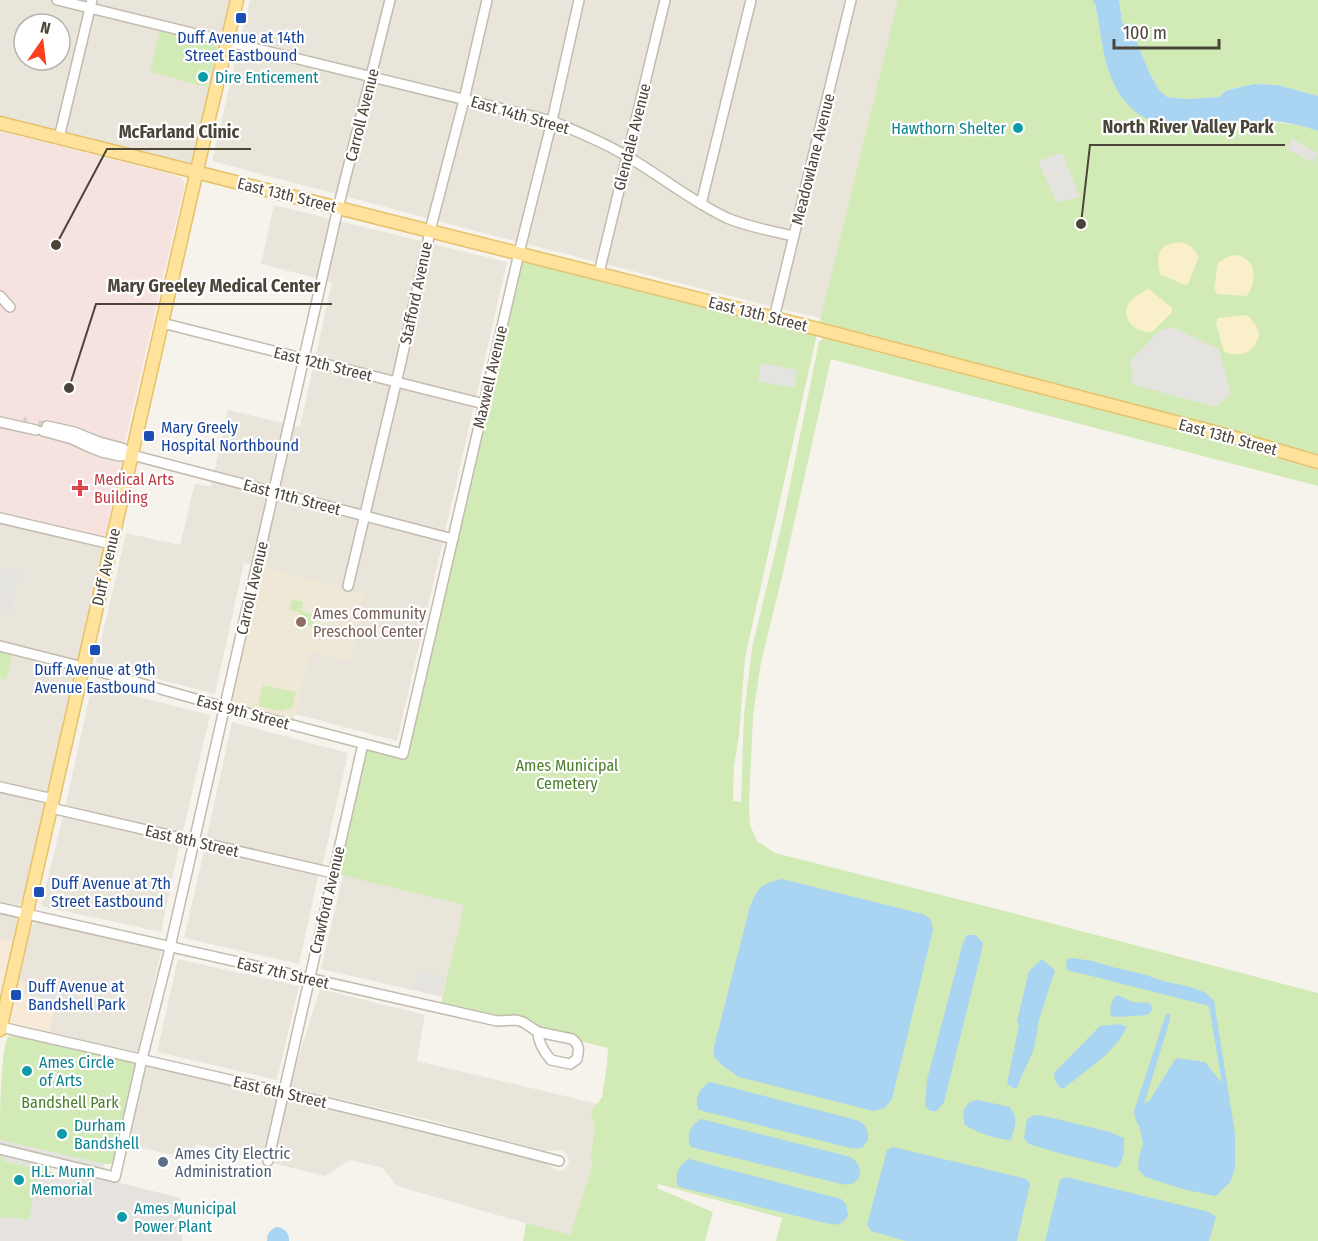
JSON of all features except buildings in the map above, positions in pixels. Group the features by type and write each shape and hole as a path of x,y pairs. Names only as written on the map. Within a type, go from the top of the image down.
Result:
{"main road":[{"name":"Duff Avenue","path":"0,1028 237,0"},
{"name":"East 13th Street","path":"0,123 774,318 1218,433 1318,462"}],"street":[{"name":"East 14th Street","path":"57,0 91,4 227,41 552,121 587,135 627,156 701,204 729,219 794,236"},
{"name":"Carroll Avenue","path":"0,1149 115,1177 170,947 338,208 390,0"},
{"name":"Stafford Avenue","path":"348,586 430,231 487,0"},
{"name":"Maxwell Avenue","path":"403,754 579,0"},
{"name":"Glendale Avenue","path":"599,273 665,0"},
{"path":"701,204 751,0"},
{"name":"Meadowlane Avenue","path":"774,318 851,0"},
{"path":"59,138 91,4"},
{"path":"0,296 10,307"},
{"name":"East 12th Street","path":"162,323 484,404"},
{"path":"0,417 25,421 40,428"},
{"path":"0,422 40,428"},
{"name":"East 11th Street","path":"40,428 74,432 122,448 132,455 453,539"},
{"path":"0,518 111,544"},
{"name":"East 9th Street","path":"0,646 403,754"},
{"name":"Crawford Avenue","path":"268,1161 363,744"},
{"name":"East 8th Street","path":"0,787 194,842 333,873"},
{"name":"East 7th Street","path":"0,908 497,1022 516,1020 538,1032 572,1039 579,1047 577,1059 570,1064 550,1060 539,1039 538,1032"},
{"name":"East 6th Street","path":"0,1028 142,1059 559,1161"}],"shaded area":[{"path":"0,0 237,0 196,172 0,123"},
{"path":"250,0 898,0 821,318 476,231 212,161"},
{"path":"0,131 181,177 185,183 106,533 101,538 0,514"},
{"path":"1292,139 1318,153 1313,163 1287,149"},
{"path":"1062,153 1080,197 1056,202 1038,161"},
{"path":"274,205 507,262 397,741 295,714 309,650 350,661 267,568 244,563 215,694 96,663 126,533 180,545 195,483 211,487 228,410 300,427 332,282 261,264"},
{"path":"1172,327 1219,349 1231,394 1216,407 1131,384 1133,373 1130,368 1134,357 1159,331"},
{"path":"761,363 797,370 794,388 758,381"},
{"path":"0,522 98,546 103,552 22,902 18,906 0,902"},
{"name":"Ames Community Preschool Center","path":"257,565 365,594 350,661 309,651 293,725 224,708"},
{"path":"3,568 20,572 10,612 0,610 0,580"},
{"path":"92,685 210,715 182,836 65,808"},
{"path":"232,722 348,753 322,867 206,841"},
{"path":"63,817 180,842 161,932 41,906"},
{"path":"205,847 319,872 299,964 184,938"},
{"path":"343,875 464,905 443,997 321,969"},
{"path":"0,913 17,918 13,942 0,939"},
{"path":"37,921 160,950 138,1051 49,1032 55,1006 81,996 19,981 32,925"},
{"path":"0,939 13,942 0,998"},
{"path":"178,959 299,986 277,1080 157,1052"},
{"path":"418,971 445,977 441,995 414,989"},
{"path":"19,981 81,996 77,1011 55,1006 49,1032 13,1024 10,1019"},
{"path":"26,983 80,996 77,1009 45,1002 45,999 24,994"},
{"path":"320,989 425,1015 417,1061 611,1107 570,1236 397,1186 383,1168 350,1160 325,1176 272,1163 286,1103 291,1098 415,1127 541,1161 556,1170 561,1171 566,1168 569,1162 566,1153 561,1150 545,1151 426,1119 291,1087"},
{"path":"149,1065 276,1095 277,1101 263,1160 196,1144 192,1159 128,1145 144,1071"},
{"path":"0,1140 104,1164 101,1177 49,1165 48,1171 4,1161 0,1155"},
{"name":"Ames Municipal Power Plant","path":"71,1171 181,1198 182,1241 0,1241 0,1217 29,1220 37,1174 66,1180"}],"green space":[{"path":"898,0 1092,0 1095,4 1109,72 1125,102 1232,124 1265,121 1300,125 1318,131 1318,462 818,329"},
{"path":"1119,0 1318,0 1318,96 1278,85 1255,84 1227,90 1220,97 1186,99 1167,97 1159,91 1134,35 1122,22"},
{"path":"160,29 216,45 217,50 207,87 150,72"},
{"name":"Ames Municipal Cemetery","path":"519,253 818,329 745,658 739,735 734,766 733,801 741,802 744,714 752,648 783,519 819,342 823,338 1158,425 1318,470 1318,486 831,359 761,662 753,716 749,804 750,825 757,841 775,853 1318,993 1318,1241 776,1241 782,1218 658,1184 657,1188 713,1212 705,1241 523,1241 526,1223 570,1235 593,1163 591,1157 595,1128 591,1112 602,1097 608,1048 531,1026 440,1008 464,905 333,873 363,744 403,754"},
{"path":"292,599 303,602 301,611 315,615 312,627 298,623 300,613 289,610"},
{"path":"0,646 14,649 6,680 0,678"},
{"path":"263,685 296,692 292,708 280,711 258,706"},
{"name":"Bandshell Park","path":"13,1036 135,1065 113,1163 104,1164 0,1140 3,1057 8,1037"},
{"path":"0,1155 5,1161 53,1172 52,1177 37,1174 29,1220 0,1217"}],"sand":[{"path":"1182,242 1191,246 1199,257 1188,284 1185,285 1160,274 1158,260 1164,247"},
{"path":"1232,255 1240,256 1251,264 1254,276 1247,296 1218,294 1214,290 1218,262"},
{"path":"1149,289 1172,308 1172,312 1152,332 1137,329 1128,320 1126,314 1130,302"},
{"path":"1247,315 1258,330 1259,336 1255,345 1241,354 1224,352 1216,323 1218,318"}],"water":[{"path":"1092,0 1119,0 1122,22 1134,35 1150,74 1159,90 1167,97 1186,99 1219,97 1227,90 1255,84 1278,85 1318,96 1318,131 1291,123 1271,121 1193,127 1175,126 1143,117 1130,107 1118,92 1109,72 1095,4"},
{"path":"782,879 923,914 931,920 933,930 892,1099 885,1108 873,1111 739,1077 714,1057 714,1047 750,906 762,887"},
{"path":"967,935 976,935 983,943 980,958 944,1102 937,1111 930,1111 925,1106 927,1080"},
{"path":"1042,959 1055,970 1039,1020 1034,1049 1016,1089 1007,1084 1019,1025 1017,1021 1029,971"},
{"path":"1067,959 1093,961 1191,987 1206,993 1214,1001 1235,1134 1235,1169 1230,1182 1216,1196 1186,1190 1145,1177 1138,1169 1143,1144 1134,1111 1167,1014 1170,1014 1170,1020 1144,1104 1150,1100 1176,1058 1205,1062 1222,1083 1209,1006 1069,971 1066,967"},
{"path":"1117,995 1133,1002 1148,1003 1152,1010 1148,1015 1111,1016 1111,1005"},
{"path":"1120,1024 1127,1027 1105,1056 1064,1088 1060,1088 1054,1073 1100,1026"},
{"path":"710,1082 856,1120 866,1127 868,1140 861,1148 850,1148 699,1110 698,1094"},
{"path":"978,1100 1010,1107 1015,1120 1011,1140 987,1135 965,1125 964,1109 969,1103"},
{"path":"1034,1115 1110,1132 1124,1138 1124,1154 1120,1165 1117,1168 1029,1144 1024,1138 1027,1119"},
{"path":"701,1119 847,1156 858,1164 860,1176 852,1184 841,1184 691,1147 690,1131"},
{"path":"893,1147 1027,1179 1030,1184 1017,1241 906,1241 871,1231 867,1225 887,1150"},
{"path":"689,1159 841,1199 846,1204 848,1216 840,1224 829,1224 679,1187 678,1171"},
{"path":"1066,1177 1209,1212 1216,1217 1209,1241 1045,1241 1060,1180"},
{"path":"276,1227 286,1231 289,1241 267,1241 269,1232"}],"tunnel":[{"path":"38,424 44,426"}],"place":[{"name":"Duff Avenue at 14th Street Eastbound","path":"241,18"},
{"name":"Dire Enticement","path":"203,77"},
{"name":"Hawthorn Shelter","path":"1018,128"},
{"name":"North River Valley Park","path":"1081,224"},
{"name":"McFarland Clinic","path":"56,245"},
{"name":"Mary Greeley Medical Center","path":"69,388"},
{"name":"Mary Greely Hospital Northbound","path":"149,436"},
{"name":"Medical Arts Building","path":"80,488"},
{"name":"Ames Community Preschool Center","path":"301,622"},
{"name":"Duff Avenue at 9th Avenue Eastbound","path":"95,650"},
{"name":"Duff Avenue at 7th Street Eastbound","path":"39,892"},
{"name":"Duff Avenue at Bandshell Park","path":"16,995"},
{"name":"Ames Circle of Arts","path":"27,1071"},
{"name":"Durham Bandshell","path":"62,1134"},
{"name":"Ames City Electric Administration","path":"163,1162"},
{"name":"H.L. Munn Memorial","path":"19,1180"},
{"name":"Ames Municipal Power Plant","path":"122,1217"}]}
